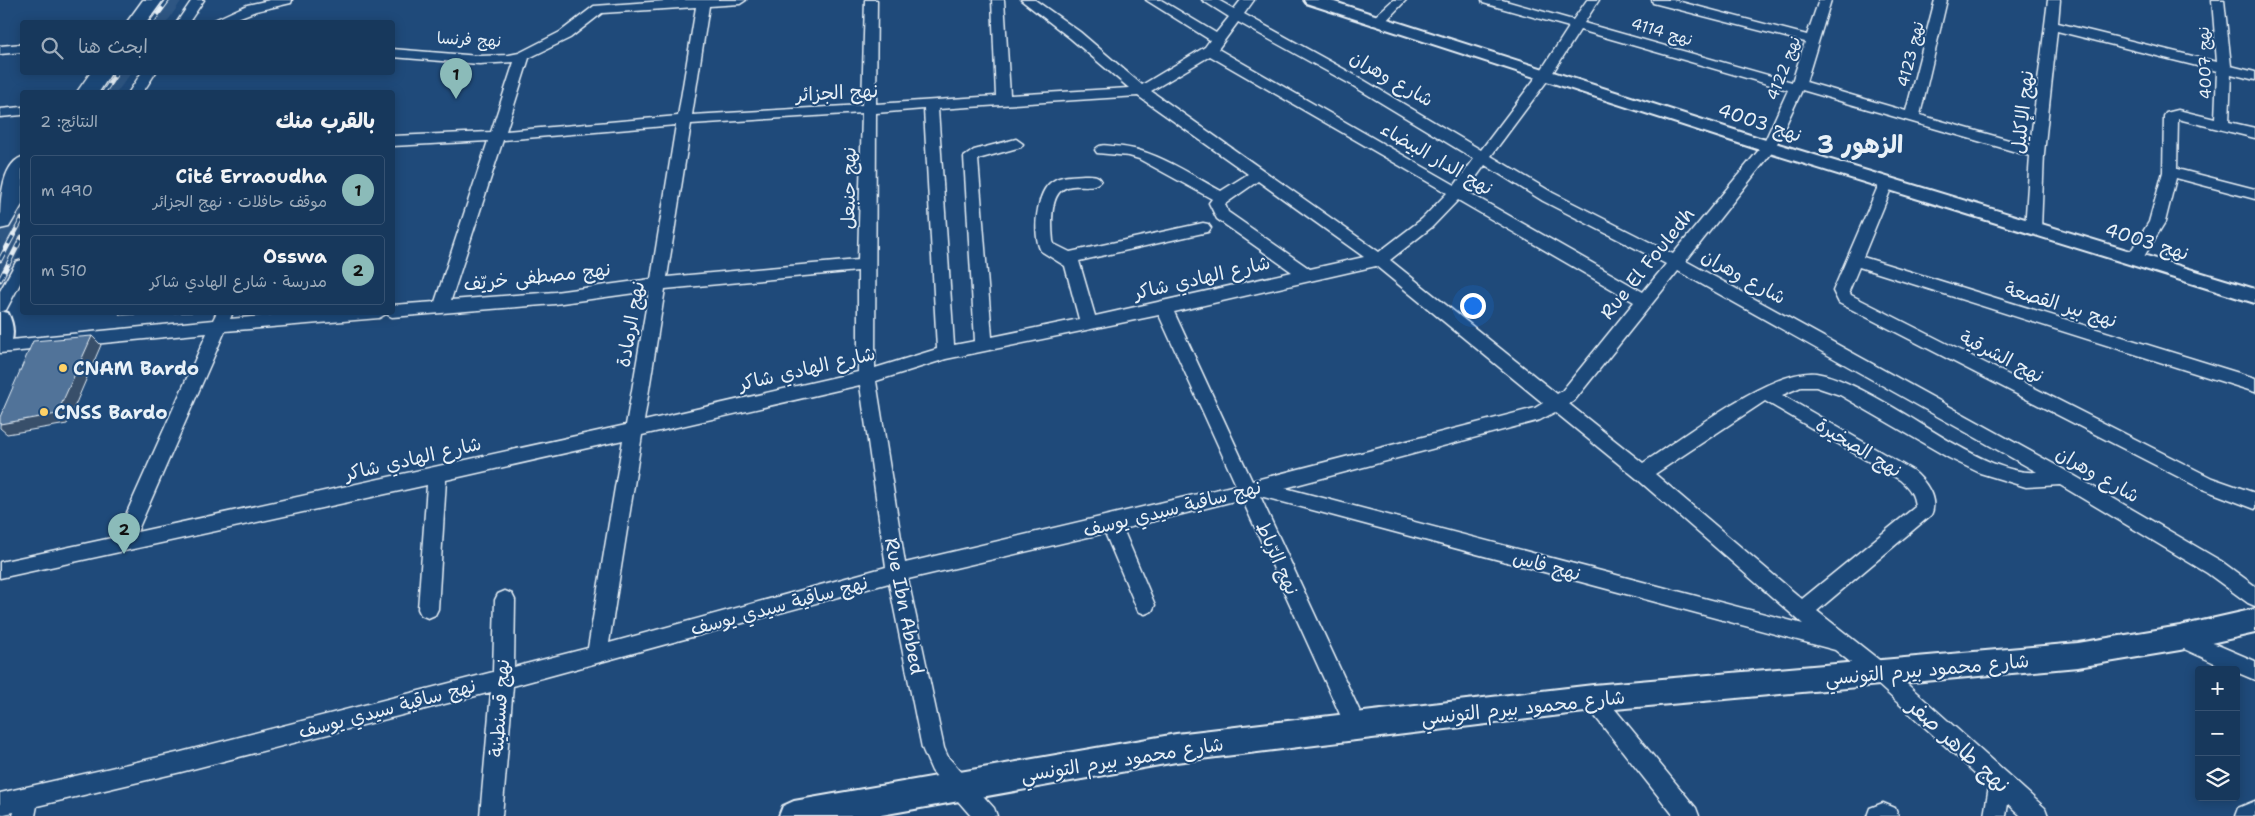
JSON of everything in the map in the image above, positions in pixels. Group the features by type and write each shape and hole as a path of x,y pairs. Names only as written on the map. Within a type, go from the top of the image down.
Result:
{"main road":[{"path":"121,20 135,0"},
{"path":"138,20 153,0"},
{"path":"75,90 85,75"},
{"path":"89,90 100,75"},
{"path":"0,197 20,168"},
{"path":"0,221 20,191"},
{"path":"0,319 2,329 0,346"},
{"name":"شارع محمود بيرم التونسي","path":"802,815 1176,748 1355,725 1593,698 1881,674 2078,655 2180,638 2255,621"}],"street":[{"path":"184,20 198,0"},
{"path":"222,20 252,8 286,0"},
{"name":"نهج فرنسا","path":"395,53 488,61 523,56 565,35 597,4 740,0"},
{"name":"نهج حنبعل","path":"867,377 866,266 871,0"},
{"path":"998,0 1003,101"},
{"name":"نهج طاهر صفر","path":"1027,0 1075,35 1141,91 1379,260 1642,473 1802,611 1881,674 2037,816"},
{"name":"نهج الدار البيضاء","path":"1152,0 1215,45 1456,192 1643,300"},
{"name":"شارع وهران","path":"1208,0 1237,14 1482,156 1548,197 1675,262 2062,477 2214,567 2255,597"},
{"name":"نهج الجزائر","path":"395,141 495,136 686,120 1141,91 1215,45 1248,0"},
{"name":"نهج 4003","path":"1312,0 1333,3 1377,22 1886,184 2255,296"},
{"path":"1377,22 1400,0"},
{"name":"نهج 4114","path":"1488,0 2037,153"},
{"name":"شارع الهادي شاكر","path":"0,570 437,475 867,377 946,353 1164,308 1379,260 1427,223 1456,192 1545,74 1593,0"},
{"path":"1658,0 1812,40"},
{"name":"نهج 4122","path":"1769,147 1797,86 1825,0"},
{"name":"نهج 4123","path":"1912,117 1941,0"},
{"name":"نهج الإكليل","path":"2032,229 2037,153 2054,0"},
{"name":"نهج 4007","path":"2218,0 2224,68 2222,124"},
{"name":"نهج الرمادة","path":"597,655 686,120 703,1"},
{"path":"2052,25 2255,76"},
{"path":"0,50 20,48"},
{"path":"441,307 495,136 523,56"},
{"path":"137,90 147,75"},
{"path":"931,105 946,353"},
{"path":"0,113 20,111"},
{"path":"2134,260 2157,222 2170,172 2171,116 2178,114 2255,133"},
{"path":"984,345 972,157 1016,144"},
{"name":"Rue El Fouledh","path":"1557,404 1568,396 1643,300 1769,147"},
{"path":"1102,150 1130,151 1144,156 1222,198"},
{"path":"2170,172 2255,194"},
{"path":"1258,174 1217,203 1222,215 1307,275"},
{"path":"1088,323 1073,264 1068,258 1053,251 1045,242 1049,194 1058,184 1094,180"},
{"name":"نهج الشرقية","path":"1886,184 1841,291 1842,297 1851,304 2206,483 2255,501"},
{"path":"1068,258 1203,228"},
{"name":"نهج بير القصعة","path":"1855,260 2255,385"},
{"name":"نهج مصطفى خريّف","path":"395,311 555,298 658,284 866,266"},
{"path":"0,306 20,270"},
{"name":"نهج الرّباط","path":"1164,308 1251,488 1355,725"},
{"path":"0,346 222,320 320,315"},
{"path":"122,544 222,320"},
{"name":"Rue Ibn Abbed","path":"867,377 897,573 933,748 940,764 962,786 986,816"},
{"path":"1642,473 1761,395 1799,380 1817,380 1846,390 1955,453 1986,468 2026,480 2062,477"},
{"name":"نهج الصخيرة","path":"1767,394 1906,475 1918,486 1924,497 1924,510 1802,611"},
{"name":"نهج ساقية سيدي يوسف","path":"0,804 26,807 181,762 597,655 897,573 1112,524 1406,450 1540,413 1557,404"},
{"path":"428,609 437,475"},
{"name":"نهج فاس","path":"1251,488 1841,643"},
{"path":"1112,524 1145,605"},
{"name":"نهج قسنطينة","path":"491,816 503,678 505,600"},
{"path":"2180,638 2255,670"},
{"path":"1593,698 1688,816"},
{"path":"1995,816 2000,783"},
{"path":"2246,816 2255,812"},
{"path":"1878,816 1883,814 1887,816"}],"shaded area":[{"path":"156,0 182,0 168,20 141,20"},
{"path":"104,75 130,75 118,90 92,90"},
{"path":"20,197 20,251 0,291 0,229"}],"building":[{"path":"92,336 57,414 0,424 0,417 33,341"}],"railway":[{"path":"153,20 168,0"},
{"path":"105,90 115,75"},
{"path":"0,260 20,223"},
{"path":"0,280 20,241"}],"place":[{"name":"Cité Erraoudha","path":"456,99"},
{"name":"CNAM Bardo","path":"63,368"},
{"name":"CNSS Bardo","path":"44,412"},
{"name":"Osswa","path":"124,554"}],"district":[{"name":"الزهور 3","path":"1860,145"}]}
